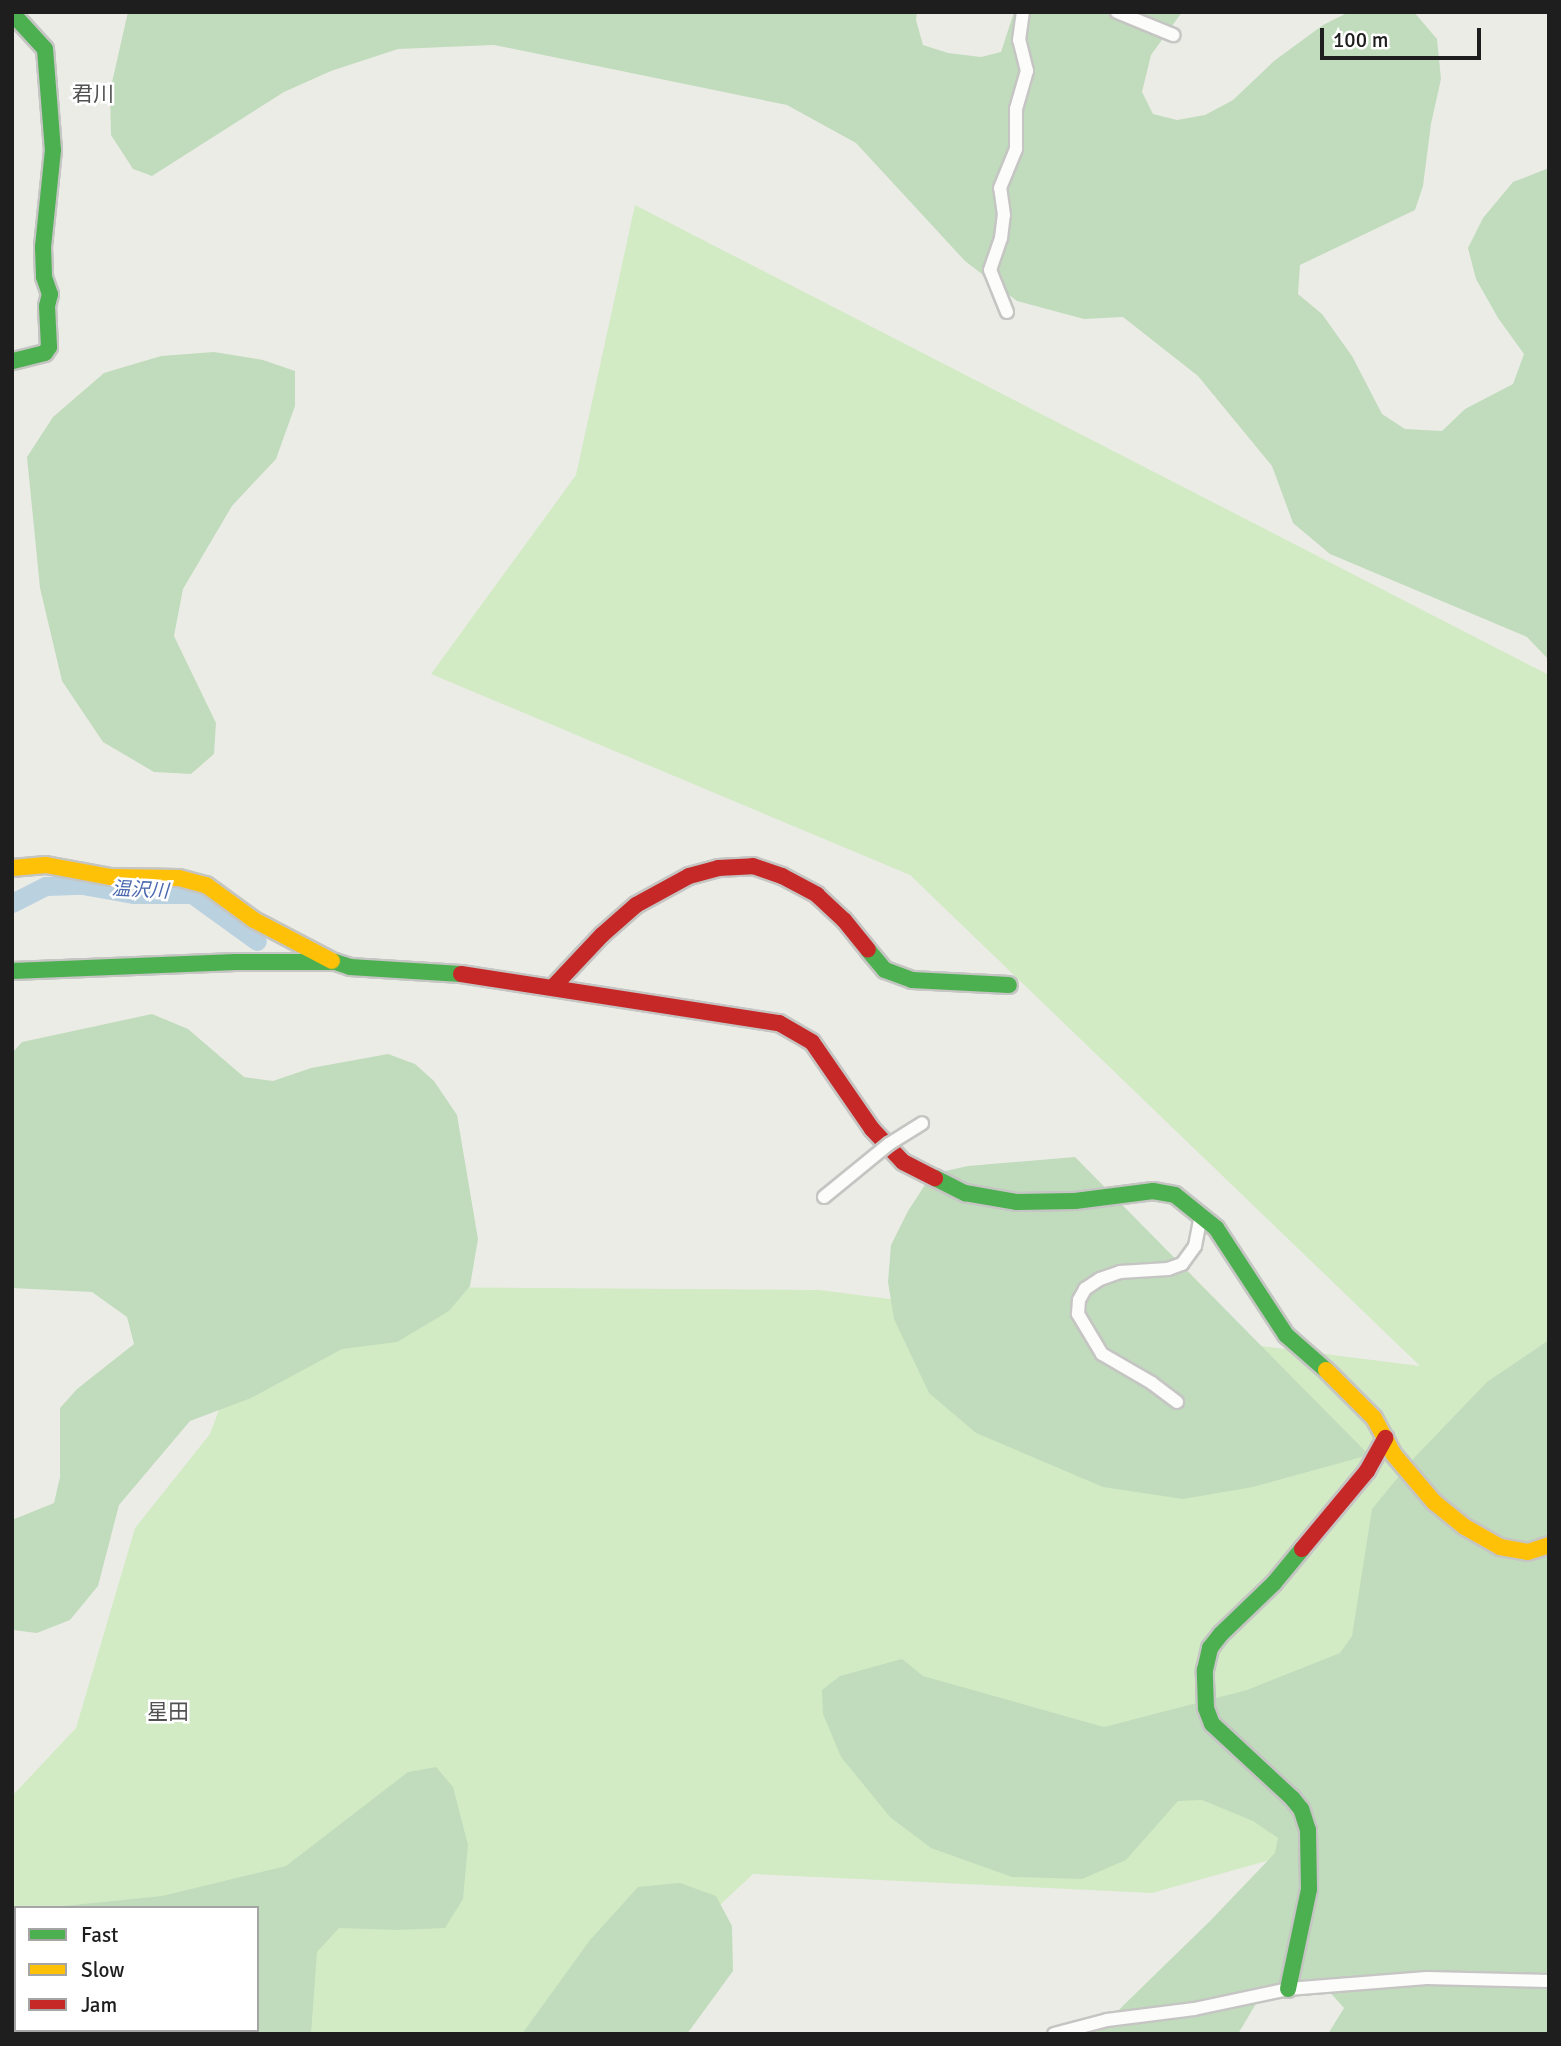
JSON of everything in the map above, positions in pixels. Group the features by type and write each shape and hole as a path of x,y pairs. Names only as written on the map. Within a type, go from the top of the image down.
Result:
{"street":[{"path":"1007,312 990,270 1001,239 1004,215 1000,188 1016,149 1016,109 1027,71 1018,40 1023,12"},
{"path":"1117,12 1173,35"},
{"path":"12,13 45,49 52,150 43,247 44,277 50,295 47,306 48,347 46,353 12,361"},
{"path":"12,868 46,865 89,874 179,877 206,885 254,920 335,962 350,967 437,971 779,1023 812,1042 872,1129 903,1162 965,1193 1017,1202 1075,1200 1153,1191 1175,1195 1216,1228 1286,1335 1350,1391 1374,1418 1394,1455 1434,1502 1465,1527 1500,1547 1528,1552 1549,1545"},
{"path":"553,987 602,935 636,905 661,889 689,876 718,868 753,866 782,876 817,895 844,920 885,970 894,975 912,980 1009,985"},
{"path":"12,971 236,962 335,962"},
{"path":"824,1197 889,1144 922,1123"},
{"path":"1177,1402 1152,1382 1102,1354 1078,1314 1079,1300 1085,1289 1100,1279 1120,1272 1168,1269 1182,1264 1195,1246 1201,1214"},
{"path":"1288,1989 1309,1889 1308,1830 1301,1809 1292,1798 1212,1724 1206,1708 1205,1670 1210,1648 1274,1583 1341,1503 1367,1471 1385,1438"},
{"path":"1054,2034 1107,2020 1194,2009 1288,1989 1427,1978 1549,1981"}],"green space":[{"path":"128,12 917,12 916,20 923,45 948,53 981,57 1001,52 1014,12 1182,12 1151,55 1142,92 1153,114 1177,120 1205,115 1233,100 1274,61 1323,25 1349,12 1414,12 1437,39 1441,79 1431,124 1423,186 1415,210 1300,265 1298,294 1322,314 1352,356 1382,414 1405,429 1442,431 1465,409 1513,384 1524,354 1498,318 1476,279 1468,248 1483,218 1513,182 1549,168 1549,660 1527,637 1330,554 1293,523 1272,466 1198,376 1123,317 1084,319 1017,301 965,261 856,143 787,105 494,45 398,49 331,71 284,92 152,176 133,169 111,135 110,91"},
{"path":"635,205 1549,675 1549,1497 1281,1857 1152,1893 753,1874 583,2034 12,2034 12,1796 76,1728 135,1528 210,1434 265,1286 819,1290 1420,1366 910,875 431,674 576,475"},
{"path":"214,352 263,360 295,371 295,406 276,459 232,506 183,589 174,636 216,723 214,754 191,774 154,772 103,742 62,681 40,588 27,457 53,417 104,373 161,356"},
{"path":"152,1014 188,1029 244,1077 273,1081 311,1068 388,1054 415,1064 434,1081 457,1115 478,1239 470,1286 449,1311 397,1342 342,1349 251,1398 190,1421 119,1505 98,1586 70,1620 37,1633 12,1630 12,1520 54,1503 60,1477 60,1408 77,1389 134,1344 127,1317 92,1292 12,1288 12,1053 22,1042"},
{"path":"1075,1157 1369,1455 1253,1487 1183,1499 1103,1487 976,1433 929,1393 894,1319 888,1282 891,1245 908,1211 932,1174 968,1166"},
{"path":"1549,1340 1549,2034 1328,2034 1344,2008 1327,1989 1292,1991 1257,2002 1238,2034 1094,2034 1210,1921 1275,1853 1278,1838 1253,1821 1202,1800 1178,1801 1126,1860 1082,1879 1012,1877 931,1848 890,1817 841,1757 823,1714 822,1690 840,1676 902,1659 923,1676 1104,1727 1247,1690 1340,1653 1352,1636 1372,1509 1414,1458 1487,1382"},
{"path":"436,1767 453,1787 468,1845 463,1899 445,1928 339,1928 317,1952 311,2034 244,2032 259,2032 259,1906 64,1906 162,1896 286,1866 408,1772"},
{"path":"680,1883 716,1896 732,1926 733,1971 687,2034 522,2034 590,1940 638,1887"},
{"path":"12,1920 14,2032 126,2032 124,2034 12,2034"}],"waterway":[{"name":"温沢川","path":"12,903 46,886 82,885 134,894 192,894 257,941"}],"traffic: fast":[{"path":"12,13 45,49 53,150 43,247 44,277 50,294 47,306 49,347 45,353 12,361"},
{"path":"868,950 885,970 912,980 1009,985"},
{"path":"12,971 236,962 335,962 350,967 461,974"},
{"path":"935,1178 965,1193 1017,1202 1075,1201 1153,1191 1175,1195 1216,1228 1286,1335 1326,1370"},
{"path":"1288,1989 1309,1889 1308,1830 1301,1809 1292,1798 1212,1724 1206,1708 1205,1670 1210,1648 1221,1634 1274,1583 1302,1549"}],"traffic: slow":[{"path":"12,868 46,865 110,877 179,878 206,885 254,920 332,961"},
{"path":"1326,1370 1374,1418 1394,1455 1434,1502 1465,1527 1500,1547 1528,1552 1549,1545"}],"traffic: jam":[{"path":"553,987 602,935 636,905 689,876 718,868 753,866 782,876 817,895 844,920 868,950"},
{"path":"461,974 779,1023 812,1042 872,1129 903,1162 935,1178"},
{"path":"1302,1549 1367,1471 1385,1438"}],"district":[{"name":"君川","path":"93,94"},
{"name":"星田","path":"168,1712"}]}
